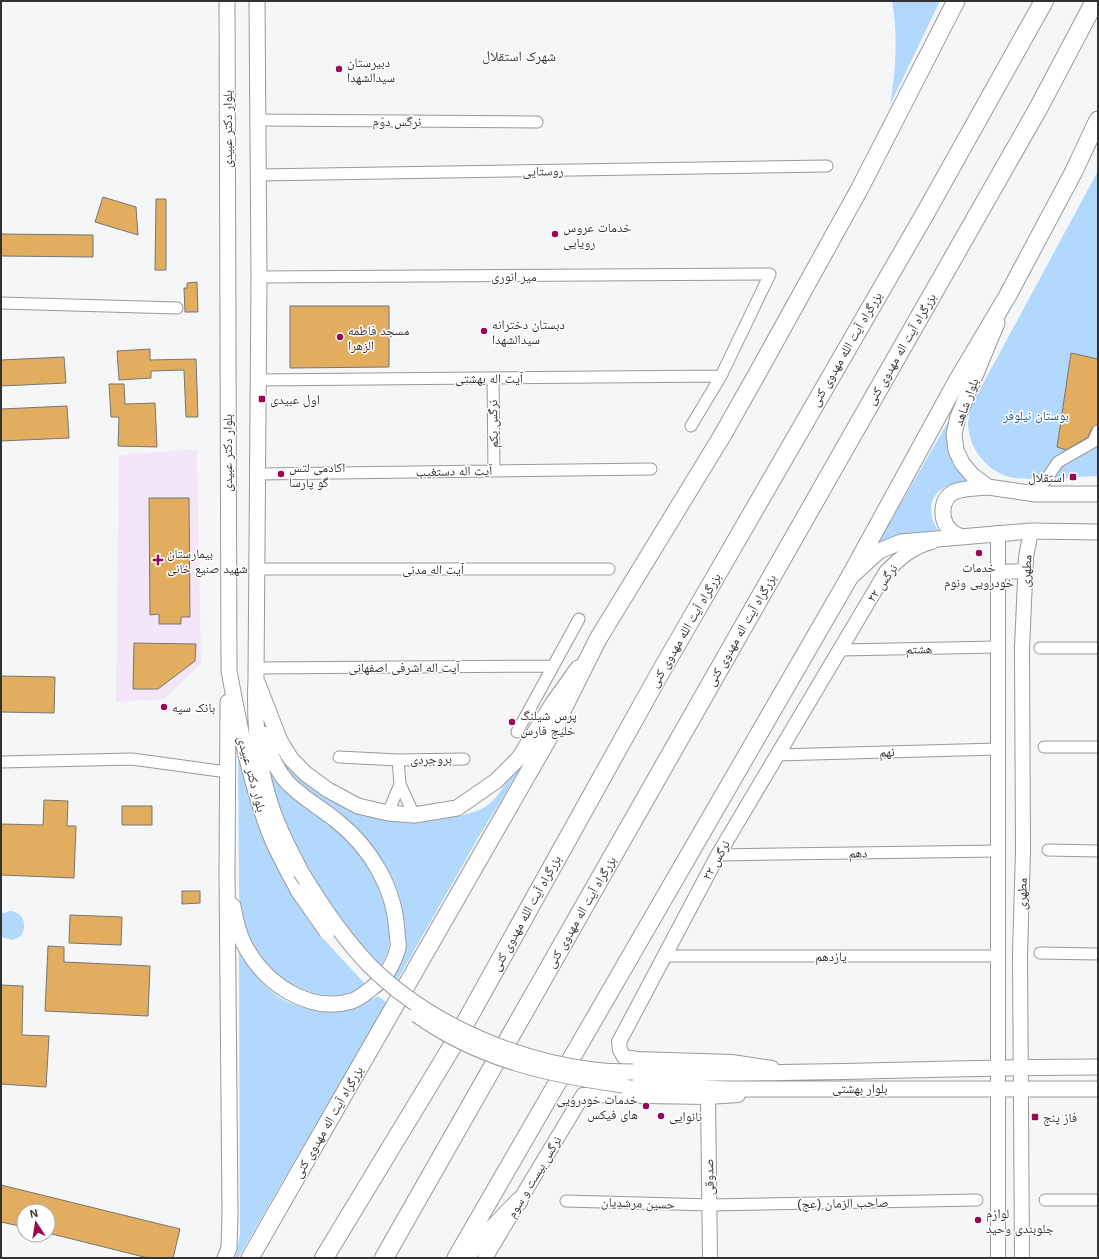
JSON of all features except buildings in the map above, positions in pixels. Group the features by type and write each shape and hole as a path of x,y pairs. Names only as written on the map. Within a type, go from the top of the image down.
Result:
{"highway":[{"name":"بزرگراه آیت الله مهدوی کنی","path":"324,1258 452,1045 660,673 926,212 1044,1"},
{"name":"بزرگراه آیت اله مهدوی کنی","path":"384,1258 1035,114 1095,1"}],"main road":[{"name":"بلوار دکتر عبیدی","path":"227,1 229,671 245,754 258,802 280,855 299,892 322,925 366,974 413,1012 449,1036 488,1054 522,1066 556,1074 623,1085"},
{"name":"بلوار دکتر عبیدی","path":"257,1 259,277 256,673 254,710 261,767 269,799 283,838 301,872 328,916 369,965 418,1004 454,1027 494,1045 560,1065 594,1071 633,1072"},
{"name":"بزرگراه آیت اله مهدوی کنی","path":"250,1258 549,737 598,639 722,436 757,374 860,188 956,1"},
{"path":"456,1258 849,578 957,381 1008,296 1073,173 1098,120"},
{"name":"بلوار شاهد","path":"1008,296 987,350 962,406 954,434 956,450 962,463 972,475 988,487 1036,494 1098,494"},
{"path":"964,538 949,530 945,522 943,506 947,498 954,492 988,487"},
{"path":"849,578 879,551 901,542 964,538 998,533 1031,531 1098,532"},
{"path":"256,673 280,741 291,759 306,774 328,790 358,806 388,813 414,815 457,808 496,781 519,758 553,703 598,639"},
{"path":"225,1258 228,1248 230,1214 227,874 229,671"},
{"path":"227,874 235,919 244,945 258,967 276,984 300,998 324,1004 353,1001 380,982 388,971 398,947 397,925 390,895 376,864 359,842 339,822 287,782 271,756 254,710"},
{"name":"بلوار بهشتی","path":"633,1072 796,1072 998,1067 1098,1068"},
{"name":"بلوار بهشتی","path":"623,1085 728,1089 1098,1089"},
{"path":"464,1258 519,1201"}],"street":[{"name":"نرگس دوّم","path":"258,120 537,122"},
{"name":"روستایی","path":"258,175 827,166"},
{"name":"میر انوری","path":"259,277 770,274 721,376"},
{"path":"1,303 177,308"},
{"name":"آیت اله بهشتی","path":"258,380 721,376"},
{"path":"690,426 721,376"},
{"name":"نرگس یکم","path":"493,378 494,470"},
{"path":"1036,494 1058,462 1093,442 1098,431"},
{"name":"آیت اله دستغیب","path":"258,474 651,469"},
{"name":"مطهری","path":"1022,1258 1022,1067 1020,954 1025,571 1031,531"},
{"name":"مطهری","path":"998,533 998,1258"},
{"name":"نرگس ۲۲","path":"796,1072 732,1062 637,1059 624,1056 620,1050 619,1042 718,855 886,572 902,556 918,546 936,540"},
{"name":"آیت اله مدنی","path":"256,569 609,569"},
{"path":"998,572 1025,571"},
{"path":"517,732 579,619"},
{"name":"هشتم","path":"839,650 999,647"},
{"path":"1040,648 1098,648"},
{"name":"آیت اله اشرفی اصفهانی","path":"256,673 553,666"},
{"path":"1044,747 1098,747"},
{"name":"نهم","path":"776,755 998,749"},
{"name":"بروجردی","path":"339,756 398,760 464,759"},
{"path":"1,762 132,759 227,772"},
{"name":"بروجردی","path":"398,760 400,784 414,815"},
{"name":"بروجردی","path":"388,813 400,784"},
{"path":"1048,850 1098,851"},
{"name":"دهم","path":"718,855 998,851"},
{"path":"1040,953 1098,954"},
{"name":"یازدهم","path":"664,956 998,956"},
{"path":"708,1097 828,1088"},
{"name":"نرگس بیست و سوم","path":"485,1258 583,1095 708,1097"},
{"name":"صدوقی","path":"708,1097 710,1258"},
{"name":"صاحب الزمان (عج)","path":"710,1205 976,1200"},
{"path":"1045,1200 1098,1200"},
{"name":"حسین مرشدیان","path":"566,1201 710,1205"}],"shaded area":[{"name":"بیمارستان شهید صنیع خانی","path":"197,449 201,664 164,699 116,702 119,455"}],"green space":[{"path":"892,1 940,1 890,105 896,53"},
{"name":"بوستان نیلوفر","path":"1098,171 1098,476 1036,479 1006,476 989,466 976,451 972,443 968,424 971,406"},
{"path":"952,415 970,482 948,486 934,497 931,505 931,514 934,524 941,534 873,551"},
{"path":"238,743 254,814 275,863 318,933 366,985 357,990 340,995 325,995 296,987 282,979 270,969 251,945 245,931 240,907 239,892"},
{"path":"277,744 297,775 316,791 332,801 366,815 402,821 421,821 446,818 475,812 485,807 496,797 518,767 524,762 478,838 398,979 393,976 404,951 405,924 398,892 388,872 380,857 369,842 294,782 276,755"},
{"path":"264,749 351,842 371,870 378,883 388,911 390,926 390,940 387,953 381,965 365,951 333,916 303,866 275,800"},
{"path":"10,911 21,916 24,923 21,936 12,940 1,937 1,914"},
{"path":"239,950 247,964 266,986 289,1002 302,1007 317,1010 334,1010 352,1007 378,996 387,1003 238,1258 235,1258 240,1235"}],"place":[{"name":"دبیرستان سیدالشهدا","path":"339,69"},
{"name":"خدمات عروس رویایی","path":"555,234"},
{"name":"دبستان دخترانه سیدالشهدا","path":"484,331"},
{"name":"مسجد فاطمه الزهرا","path":"340,337"},
{"name":"اول عبیدی","path":"262,399"},
{"name":"اکادمی لتس گو پارسا","path":"281,474"},
{"name":"استقلال","path":"1073,477"},
{"name":"خدمات خودرویی ونوم","path":"979,553"},
{"name":"بیمارستان شهید صنیع خانی","path":"158,560"},
{"name":"بانک سپه","path":"164,707"},
{"name":"پرس شیلنگ خلیج فارس","path":"512,722"},
{"name":"خدمات خودرویی های فیکس","path":"646,1106"},
{"name":"نانوایی","path":"661,1116"},
{"name":"فاز پنج","path":"1035,1117"},
{"name":"لوازم جلوبندی وحید","path":"978,1220"}],"district":[{"name":"شهرک استقلال","path":"519,56"}]}
